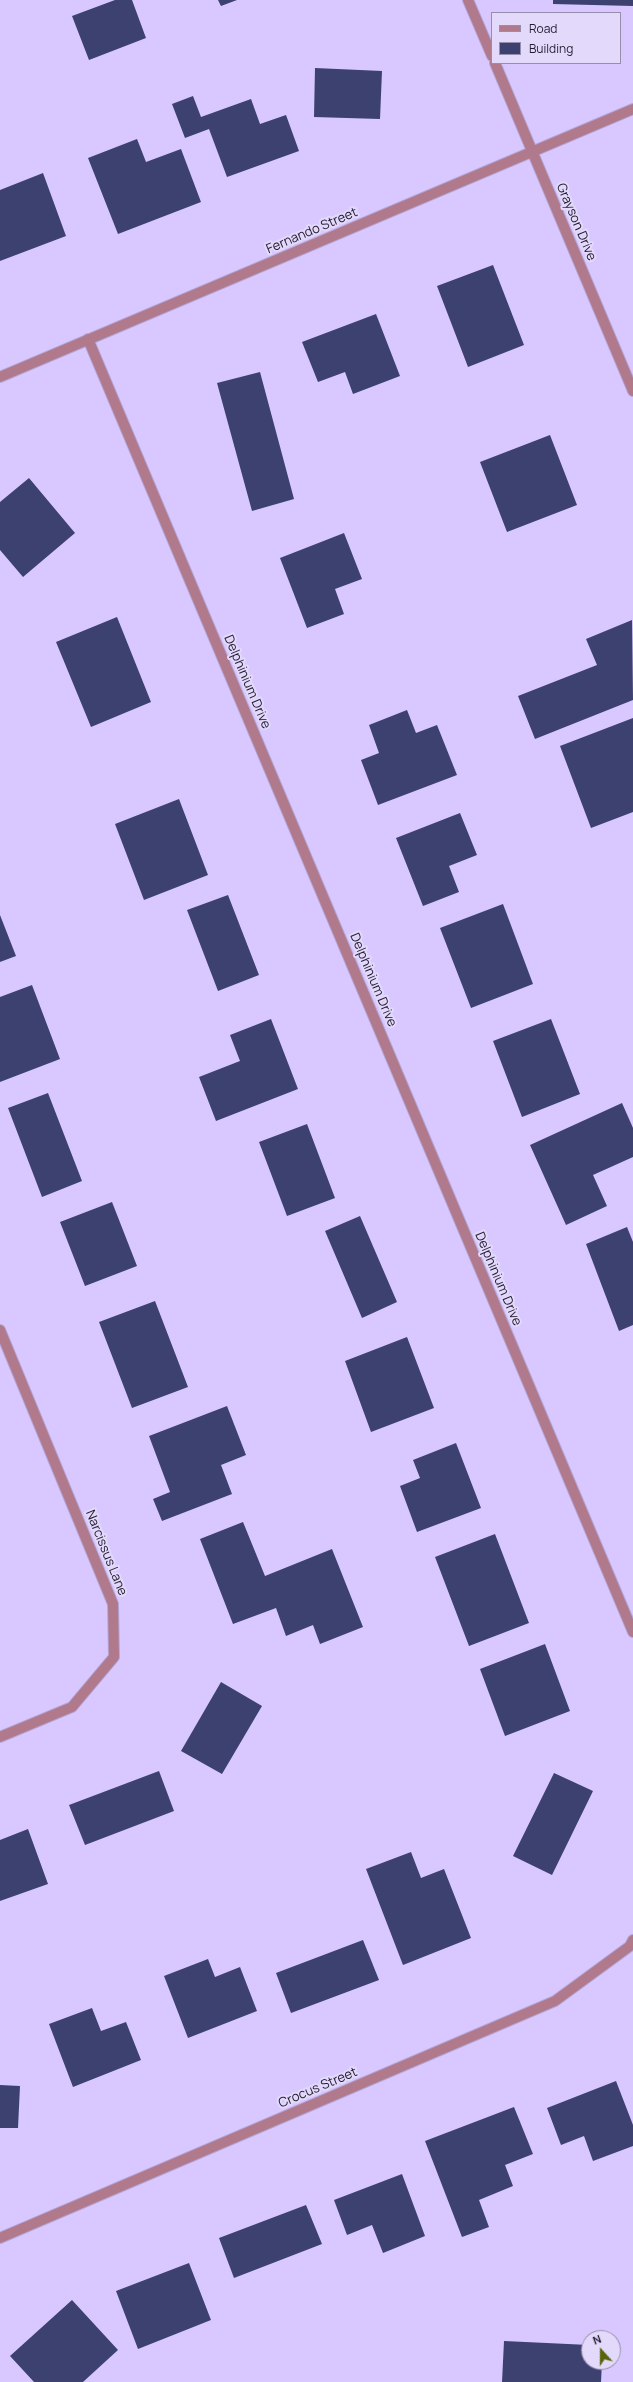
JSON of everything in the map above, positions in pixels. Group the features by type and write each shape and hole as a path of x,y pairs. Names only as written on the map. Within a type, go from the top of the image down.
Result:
{"street":[{"path":"468,0 491,54"},
{"name":"Grayson Drive","path":"495,64 633,391"},
{"name":"Fernando Street","path":"0,376 532,153 633,109"},
{"name":"Delphinium Drive","path":"88,339 633,1632"},
{"name":"Narcissus Lane","path":"0,1330 113,1604 114,1657 72,1707 0,1737"},
{"name":"Crocus Street","path":"0,2238 555,2001 630,1946 633,1940"}],"building":[{"path":"115,0 132,0 146,38 89,60 72,16"},
{"path":"218,0 237,0 221,6"},
{"path":"553,0 633,0 633,6 553,4"},
{"path":"315,68 382,71 380,119 314,117"},
{"path":"193,96 201,117 251,99 260,124 286,115 299,151 227,177 209,129 185,138 172,104"},
{"path":"137,139 146,162 181,149 201,202 118,234 88,158"},
{"path":"43,173 66,236 0,261 0,190"},
{"path":"493,265 524,345 468,367 437,286"},
{"path":"376,314 400,376 353,394 345,372 318,382 302,342"},
{"path":"260,372 294,499 252,511 217,383"},
{"path":"550,435 577,505 507,532 480,462"},
{"path":"29,478 75,533 23,577 0,550 0,502"},
{"path":"344,533 362,579 335,589 344,614 307,628 280,558"},
{"path":"117,617 151,702 91,727 56,642"},
{"path":"632,620 633,700 535,739 518,696 597,665 586,639"},
{"path":"407,710 416,733 437,725 457,775 378,805 361,760 379,753 369,725"},
{"path":"633,718 633,812 591,828 560,746"},
{"path":"179,799 208,875 144,900 115,824"},
{"path":"460,813 477,855 449,866 459,892 423,906 396,838"},
{"path":"228,895 259,975 218,991 187,910"},
{"path":"503,904 533,984 471,1008 440,928"},
{"path":"0,915 16,956 0,962"},
{"path":"32,985 60,1059 0,1082 0,997"},
{"path":"271,1019 298,1089 216,1121 199,1077 240,1061 230,1035"},
{"path":"551,1019 580,1094 522,1117 493,1041"},
{"path":"48,1093 82,1181 42,1197 8,1108"},
{"path":"622,1103 633,1128 633,1157 593,1175 607,1206 566,1225 530,1145"},
{"path":"307,1124 335,1198 287,1216 259,1142"},
{"path":"112,1202 137,1266 85,1286 60,1222"},
{"path":"360,1216 397,1302 362,1318 325,1231"},
{"path":"627,1227 633,1242 633,1325 619,1331 586,1244"},
{"path":"155,1301 188,1387 132,1408 99,1322"},
{"path":"407,1337 434,1408 371,1432 345,1361"},
{"path":"227,1406 246,1455 221,1465 232,1494 162,1521 153,1499 170,1492 149,1436"},
{"path":"456,1443 481,1508 417,1532 400,1486 420,1478 413,1460"},
{"path":"243,1522 265,1576 332,1549 363,1627 320,1644 313,1625 286,1636 276,1608 233,1624 200,1539"},
{"path":"495,1534 529,1623 469,1646 435,1557"},
{"path":"545,1644 570,1711 505,1736 480,1669"},
{"path":"221,1682 262,1706 222,1774 181,1751"},
{"path":"159,1771 174,1811 85,1845 69,1805"},
{"path":"554,1773 593,1791 552,1875 513,1856"},
{"path":"28,1829 48,1884 0,1901 0,1840"},
{"path":"411,1852 421,1878 444,1869 471,1938 403,1965 366,1869"},
{"path":"363,1940 379,1980 291,2013 276,1973"},
{"path":"208,1959 215,1977 240,1967 257,2011 188,2038 164,1976"},
{"path":"92,2008 101,2031 126,2022 141,2060 73,2087 49,2024"},
{"path":"616,2081 633,2125 633,2146 593,2161 584,2136 561,2145 547,2108"},
{"path":"0,2085 20,2086 18,2128 0,2128"},
{"path":"514,2107 533,2154 505,2165 513,2186 479,2200 489,2227 462,2237 425,2141"},
{"path":"402,2174 425,2236 383,2253 372,2225 347,2235 334,2200"},
{"path":"306,2205 322,2244 234,2278 219,2238"},
{"path":"189,2263 211,2320 138,2349 116,2291"},
{"path":"72,2300 118,2350 83,2382 34,2382 10,2356"},
{"path":"504,2341 581,2345 581,2370 602,2370 601,2382 502,2382"}]}
